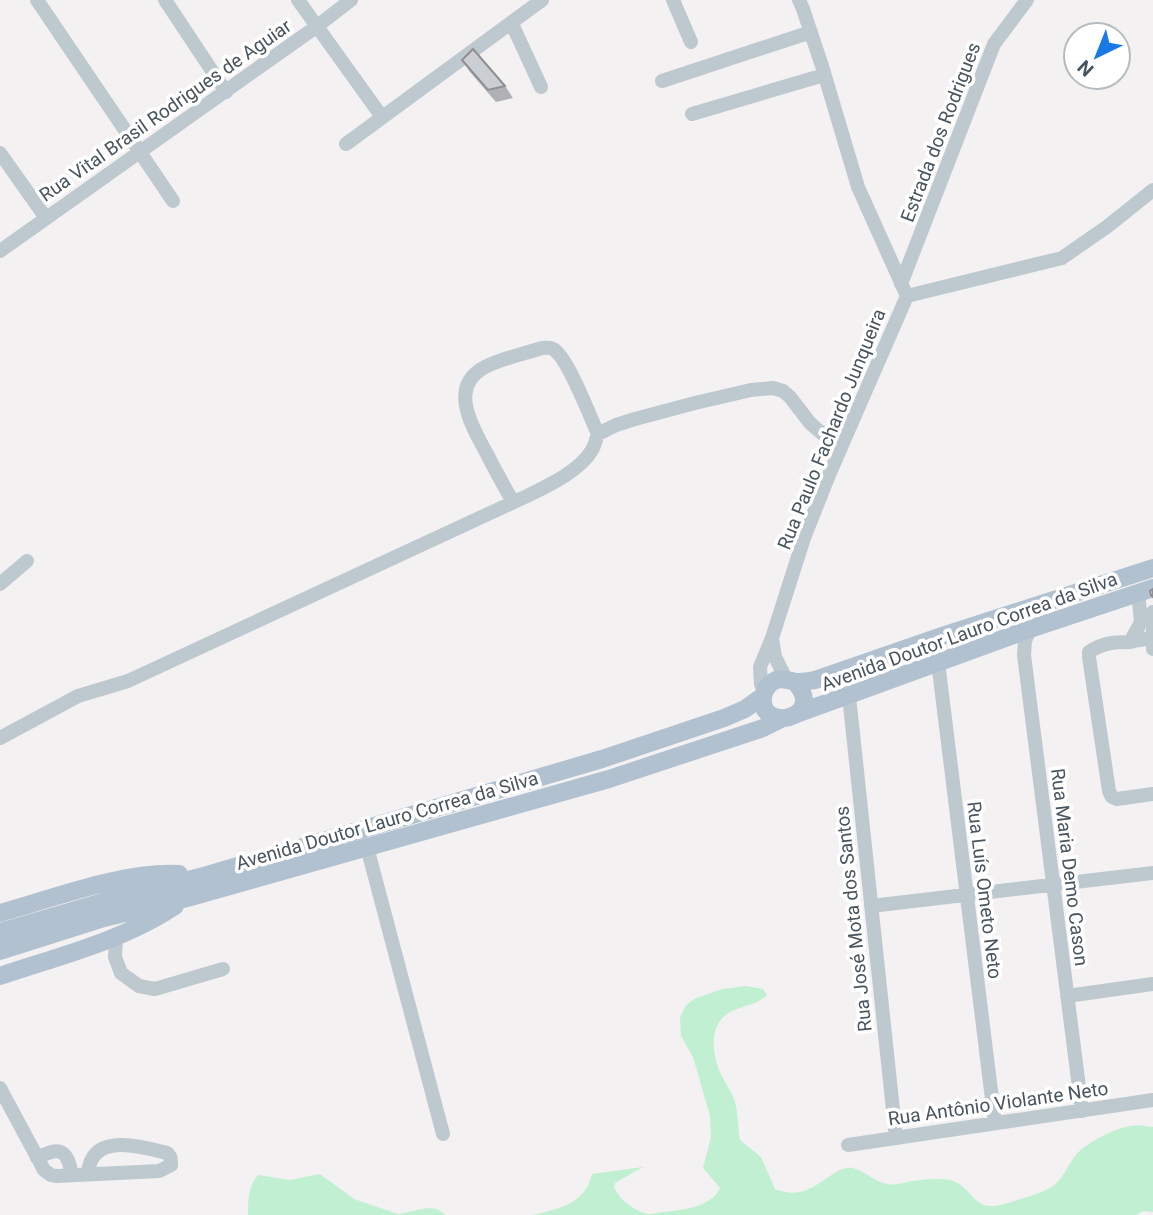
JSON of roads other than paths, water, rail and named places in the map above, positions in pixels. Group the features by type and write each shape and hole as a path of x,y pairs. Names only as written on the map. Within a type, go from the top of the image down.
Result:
{"main road":[{"name":"Avenida Doutor Lauro Correa da Silva","path":"791,681 815,680 1153,568"},
{"name":"Avenida Doutor Lauro Correa da Silva","path":"799,713 1030,629 1147,590"},
{"path":"776,680 791,681 801,689 803,706 799,713 791,718 774,717 764,704 767,687 776,680"},
{"name":"Avenida Doutor Lauro Correa da Silva","path":"0,932 204,876 614,755 724,719 745,709 764,694"},
{"name":"Avenida Doutor Lauro Correa da Silva","path":"0,951 104,918 187,898 610,779 763,728 781,719"},
{"path":"0,913 118,880 167,874 204,876"},
{"path":"0,976 116,938 158,918 187,898"}],"street":[{"path":"37,0 173,201"},
{"path":"165,0 226,92"},
{"path":"298,0 383,117"},
{"name":"Rua Vital Brasil Rodrigues de Aguiar","path":"0,251 226,92 351,0"},
{"path":"346,145 542,0"},
{"path":"673,0 691,43"},
{"path":"799,0 858,187 904,290"},
{"name":"Estrada dos Rodrigues","path":"904,290 994,44 1027,0"},
{"path":"512,24 541,87"},
{"path":"662,80 811,32"},
{"path":"692,114 824,75"},
{"path":"0,153 46,218"},
{"name":"Rua Paulo Fachardo Junqueira","path":"764,694 760,667 804,538 904,290 1062,258 1153,190"},
{"path":"0,738 78,696 128,681 513,502 562,477 579,465 593,449 598,434 569,370 552,348 542,348 485,367 468,384 466,391 465,406 470,423 513,502"},
{"path":"598,434 626,422 695,403 751,390 774,388 790,397 810,423 840,449"},
{"path":"0,584 27,561"},
{"path":"1147,590 1153,612 1153,649"},
{"path":"1130,642 1139,626 1147,590"},
{"name":"Rua Maria Demo Cason","path":"1030,629 1025,641 1024,655 1082,1111"},
{"path":"772,638 775,657 791,681"},
{"path":"1152,638 1130,642 1115,641 1089,652 1109,791 1112,797 1117,799 1153,794"},
{"name":"Rua Luís Ometo Neto","path":"938,662 995,1123"},
{"name":"Rua José Mota dos Santos","path":"849,696 896,1138"},
{"path":"367,847 443,1134"},
{"path":"871,906 1153,873"},
{"path":"116,938 115,957 121,973 139,986 155,989 223,969"},
{"path":"1067,996 1153,984"},
{"path":"0,1088 44,1170 51,1175 72,1175 159,1171 171,1164 171,1159 167,1153 143,1146 104,1147 91,1160 88,1174"},
{"name":"Rua Antônio Violante Neto","path":"848,1145 1153,1100"},
{"path":"37,1158 55,1150 62,1151 70,1163 72,1175"}]}
